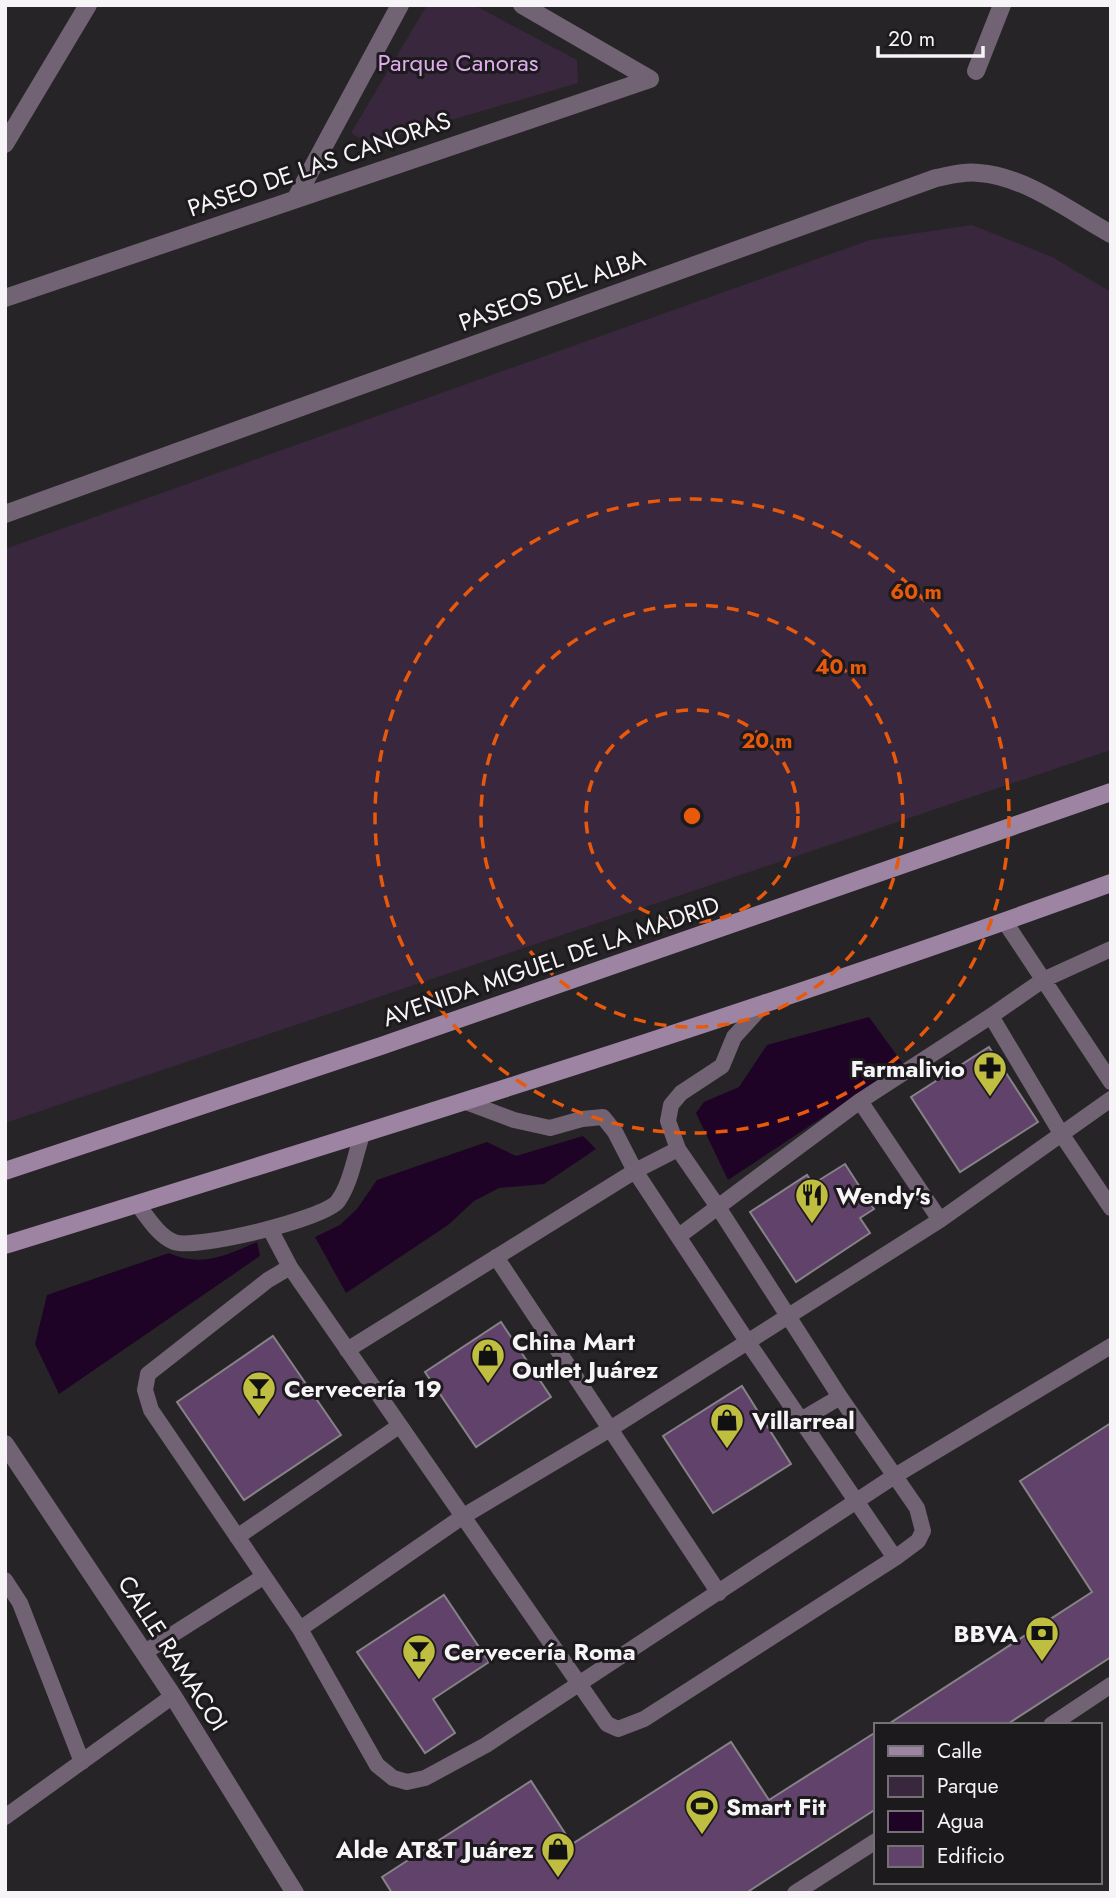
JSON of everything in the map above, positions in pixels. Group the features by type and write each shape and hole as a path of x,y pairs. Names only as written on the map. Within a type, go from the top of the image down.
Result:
{"main road":[{"name":"AVENIDA MIGUEL DE LA MADRID","path":"5,1171 381,1046 1111,792"},
{"path":"5,1245 466,1102 1005,922 1111,883"}],"street":[{"path":"5,144 88,5"},
{"path":"296,198 400,5"},
{"name":"PASEO DE LAS CANORAS","path":"5,298 650,79 522,5"},
{"path":"976,71 1002,5"},
{"name":"PASEOS DEL ALBA","path":"5,514 936,177 978,172 1010,179 1111,234"},
{"name":"CALLE RAMACOI","path":"5,1444 173,1696 295,1893"}],"lane":[{"path":"1005,922 1111,1082"},
{"path":"679,1236 860,1101 1043,980 1111,949"},
{"path":"270,1230 290,1267 607,1724 618,1729 632,1726 895,1558 918,1541 923,1531 917,1508 893,1477 678,1149 668,1121 671,1105 681,1093 722,1066 734,1037 766,1002"},
{"path":"991,1016 1062,1135 1111,1208"},
{"path":"300,1629 461,1517 610,1429 940,1220 1111,1099"},
{"path":"860,1101 940,1220"},
{"path":"466,1102 514,1120 550,1128 582,1119 603,1117 615,1132 635,1171 747,1341 895,1558"},
{"path":"137,1204 166,1238 183,1245 270,1230 331,1208 339,1200 362,1135"},
{"path":"347,1350 635,1171 678,1149"},
{"path":"496,1257 719,1593"},
{"path":"290,1267 268,1280 148,1374 145,1390 151,1409 300,1629 377,1765 393,1778 407,1782 425,1778 486,1745 893,1477 1111,1346"},
{"path":"801,1420 840,1397"},
{"path":"237,1537 399,1426"},
{"path":"145,1653 263,1577"},
{"path":"5,1580 20,1603 82,1762"},
{"path":"1054,1723 1111,1685"},
{"path":"5,1817 173,1696"},
{"path":"795,1893 874,1842"}],"green space":[{"name":"Parque Canoras","path":"427,5 474,5 577,60 578,83 369,144 351,133"},
{"path":"972,225 1052,257 1111,292 1111,750 5,1123 5,549 870,240"}],"water":[{"path":"869,1017 903,1064 728,1180 696,1113 704,1102 739,1087 767,1045"},
{"path":"583,1136 596,1149 544,1184 499,1188 474,1201 448,1225 346,1293 315,1237 340,1225 357,1209 377,1180 487,1142 516,1156"},
{"path":"257,1242 260,1256 59,1394 35,1344 47,1295 169,1253 203,1260"}],"building":[{"path":"989,1047 1038,1122 960,1172 911,1097"},
{"name":"Wendy's","path":"845,1164 874,1209 860,1218 870,1233 796,1282 750,1212 807,1175 813,1184"},
{"name":"China Mart Outlet Juárez","path":"501,1322 551,1397 476,1447 425,1372"},
{"name":"Cervecería 19","path":"273,1336 341,1435 244,1500 177,1402"},
{"name":"Villarreal","path":"742,1386 791,1464 713,1513 663,1436"},
{"path":"1111,1423 1111,1657 1009,1723 890,1723 1092,1592 1020,1481"},
{"name":"Cervecería Roma","path":"444,1595 489,1662 433,1699 455,1733 425,1753 357,1652"},
{"path":"874,1733 874,1810 746,1893 392,1893 382,1877 531,1781 572,1844 731,1742 769,1800"}],"place":[{"name":"Farmalivio","path":"990,1098"},
{"name":"Wendy's","path":"812,1225"},
{"name":"China Mart Outlet Juárez","path":"488,1385"},
{"name":"Cervecería 19","path":"259,1418"},
{"name":"Villarreal","path":"727,1450"},
{"name":"BBVA","path":"1042,1663"},
{"name":"Cervecería Roma","path":"419,1681"},
{"name":"Smart Fit","path":"702,1836"},
{"name":"Alde AT&T Juárez","path":"558,1879"}]}
